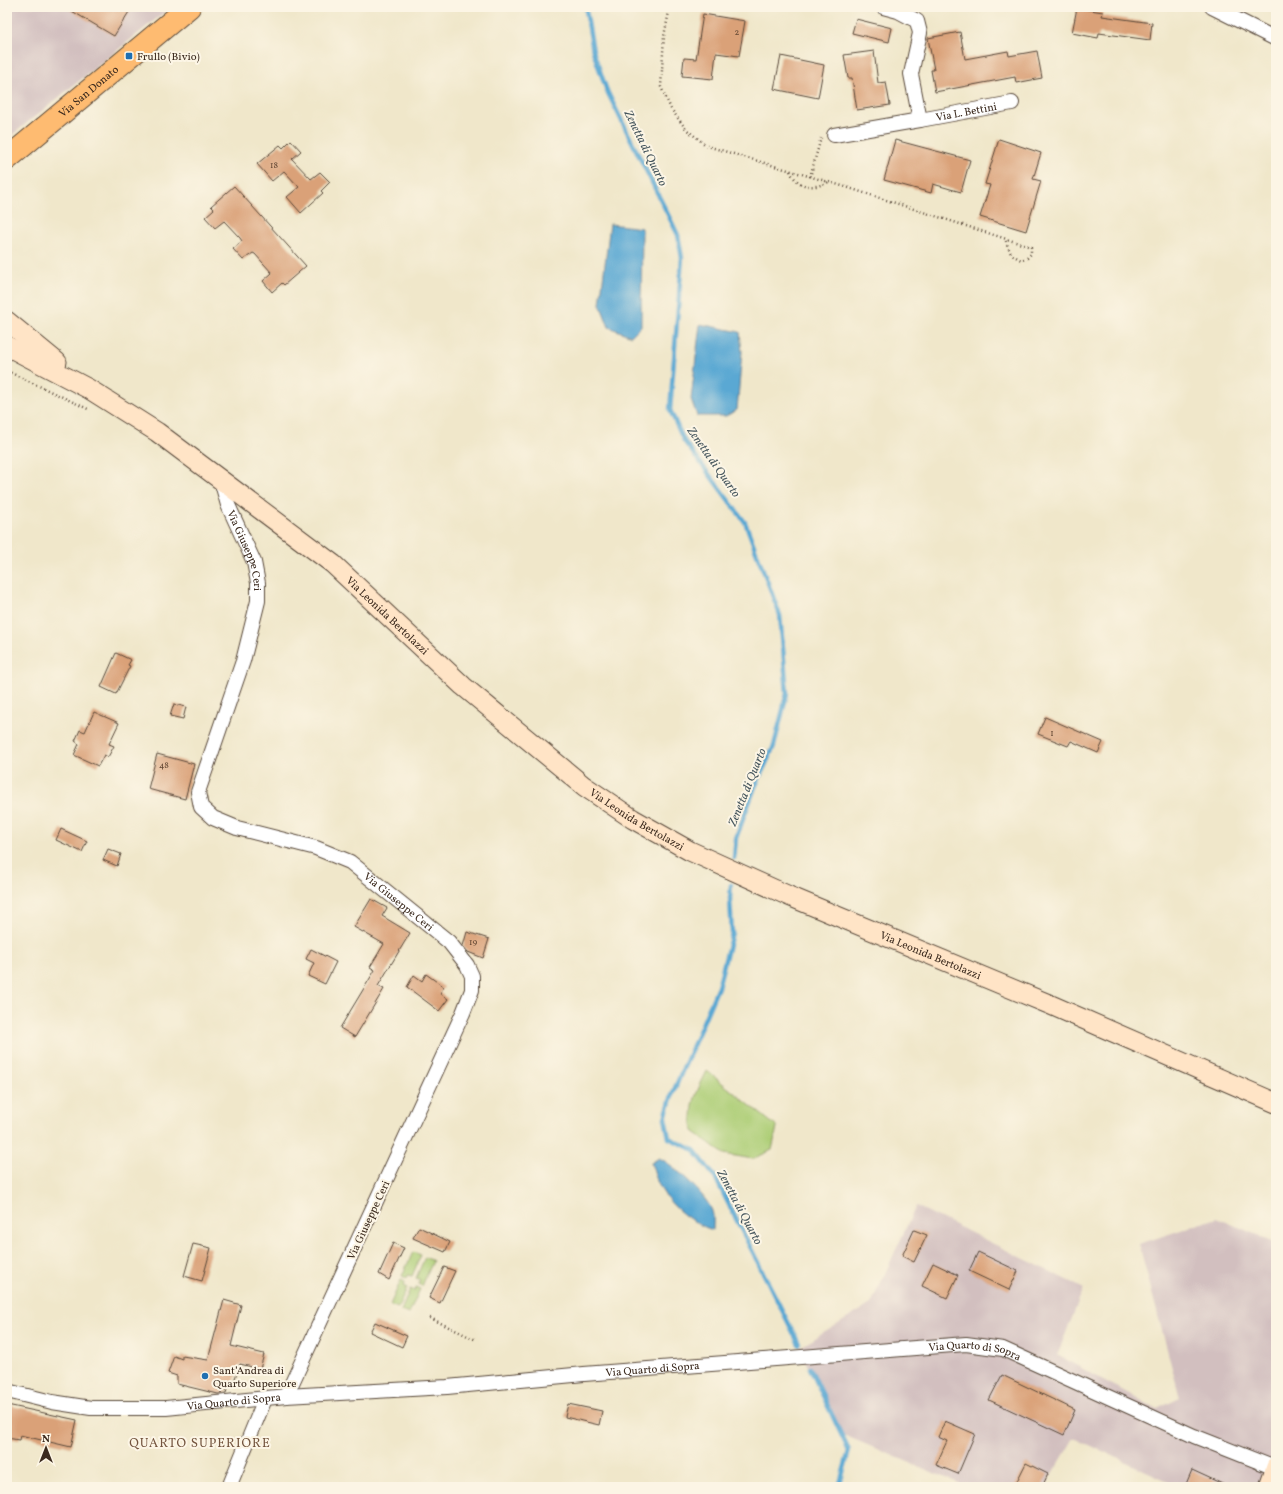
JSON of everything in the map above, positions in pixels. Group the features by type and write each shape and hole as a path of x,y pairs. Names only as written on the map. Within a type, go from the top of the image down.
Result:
{"main road":[{"name":"Via San Donato","path":"7,160 189,7"}],"street":[{"name":"Via L. Bettini","path":"883,7 898,11 916,22 920,33 911,74 920,120"},
{"path":"1212,7 1276,39"},
{"name":"Via L. Bettini","path":"834,135 1012,103"},
{"name":"Via Leonida Bertolazzi","path":"7,321 88,389"},
{"name":"Via Leonida Bertolazzi","path":"7,346 88,389 157,432 333,564 463,686 584,786 632,819 690,852 782,893 1044,1002 1276,1103"},
{"name":"Via Giuseppe Ceri","path":"221,480 228,506 254,562 258,583 258,601 243,661 198,792 201,807 213,818 237,828 316,848 350,862 449,942 467,965 472,976 472,990 463,1013 286,1396"},
{"name":"Via Quarto di Sopra","path":"7,1391 52,1402 91,1408 166,1408 286,1396 447,1387 584,1374 966,1344 1003,1349 1194,1436 1276,1468"},
{"path":"229,1487 265,1399"},
{"path":"1269,1487 1276,1468"}],"path":[{"path":"670,7 664,36 661,86 671,109 686,129 707,146 828,182 1031,247 1031,254 1027,258 1020,260 1011,254 1005,239"},
{"path":"789,171 793,179 798,183 810,187 820,186 828,182"},
{"path":"7,372 89,410"},
{"path":"430,1318 476,1340"}],"shaded area":[{"path":"7,7 171,7 7,139"},
{"path":"916,1206 1084,1288 1057,1355 1157,1409 1180,1398 1139,1244 1217,1218 1276,1243 1276,1487 1181,1487 1074,1438 1045,1487 968,1487 841,1434 799,1348 871,1304"}],"green space":[{"path":"707,1071 777,1127 772,1150 753,1159 724,1154 693,1131 692,1114 694,1100"},
{"path":"413,1252 421,1255 412,1276 407,1275 406,1278 402,1276"},
{"path":"425,1257 433,1261 422,1286 418,1284 420,1280 416,1278"},
{"path":"401,1280 405,1282 403,1286 407,1288 398,1308 390,1305"},
{"path":"416,1288 420,1289 409,1314 401,1311 410,1289 415,1291"}],"water":[{"path":"610,224 642,228 641,326 631,336 609,327 600,304"},
{"path":"700,324 740,332 742,352 737,410 726,416 697,416 691,399"},
{"path":"659,1158 681,1173 704,1197 713,1213 713,1230 698,1224 671,1203 658,1183 651,1163"}],"building":[{"path":"65,7 132,7 114,36"},
{"path":"1077,8 1103,12 1102,16 1152,23 1150,40 1099,33 1098,38 1072,33"},
{"path":"703,14 745,21 739,56 716,53 713,79 682,76 684,58 696,59"},
{"path":"856,19 892,28 889,42 852,33"},
{"path":"960,32 965,59 1008,51 1009,56 1037,51 1042,78 1016,83 1015,77 935,92 931,70 934,70 928,38"},
{"path":"874,51 878,83 886,82 890,105 857,110 852,78 848,78 844,55"},
{"path":"781,56 824,65 818,98 774,89"},
{"path":"999,139 1041,153 1033,179 1041,181 1026,231 980,217 990,185 985,184"},
{"path":"291,140 301,151 292,159 311,179 320,172 330,182 321,191 323,193 301,213 287,197 299,187 284,171 272,181 257,164 280,145 283,148"},
{"path":"895,140 970,160 961,192 933,184 931,193 884,180"},
{"path":"234,186 306,266 284,285 282,283 272,292 263,281 272,273 253,253 243,260 233,249 242,241 224,221 215,228 205,217 214,209 211,206"},
{"path":"116,653 131,660 128,665 130,666 116,694 101,687"},
{"path":"174,704 186,707 183,719 170,716"},
{"path":"94,712 119,723 109,744 114,746 108,757 104,755 98,766 74,755 79,744 75,741 80,730 85,732"},
{"path":"1045,717 1103,742 1098,753 1071,741 1068,746 1038,734"},
{"path":"157,754 194,764 185,799 148,789"},
{"path":"61,829 87,841 82,852 56,840"},
{"path":"108,849 121,854 117,866 103,860"},
{"path":"371,899 387,908 382,916 410,933 378,986 384,989 355,1037 340,1028 375,970 370,967 384,944 354,927"},
{"path":"467,932 489,939 483,958 468,952 463,946"},
{"path":"311,949 336,962 325,984 308,976 314,963 306,959"},
{"path":"426,974 444,987 440,993 448,999 439,1011 407,987 414,975 422,981"},
{"path":"419,1227 450,1242 445,1252 413,1238"},
{"path":"914,1230 927,1235 914,1262 902,1256"},
{"path":"393,1243 404,1248 389,1280 379,1274"},
{"path":"193,1244 211,1248 202,1281 184,1276"},
{"path":"978,1252 1018,1271 1009,1290 969,1271"},
{"path":"933,1263 958,1275 947,1298 922,1286"},
{"path":"444,1267 455,1271 440,1303 429,1298"},
{"path":"224,1300 241,1305 231,1346 264,1354 260,1369 240,1364 233,1384 229,1383 226,1393 218,1394 177,1384 177,1376 168,1373 174,1356 182,1359 182,1356 208,1360"},
{"path":"375,1322 407,1336 402,1347 370,1332"},
{"path":"1002,1375 1075,1410 1064,1435 989,1400"},
{"path":"568,1404 602,1411 599,1425 565,1417"},
{"path":"7,1405 77,1420 71,1447 20,1435 19,1440 7,1438"},
{"path":"945,1421 975,1434 958,1474 936,1465 947,1441 938,1437"},
{"path":"1026,1463 1048,1474 1042,1487 1014,1487"},
{"path":"1192,1470 1229,1487 1192,1487 1186,1484"}],"waterway":[{"name":"Zenetta di Quarto","path":"587,7 586,10 593,51 607,91 678,235 682,258 670,410 684,441 745,522 780,615 787,693 774,746 755,787 736,838 734,858"},
{"name":"Zenetta di Quarto","path":"731,885 730,898 732,933 718,987 672,1095 665,1118 669,1138 694,1150 715,1177 799,1344"},
{"name":"Zenetta di Quarto","path":"810,1368 849,1451 839,1487"}],"place":[{"name":"Frullo (Bivio)","path":"129,56"},
{"name":"Sant’Andrea di Quarto Superiore","path":"205,1376"}],"district":[{"name":"QUARTO SUPERIORE","path":"200,1442"}]}
